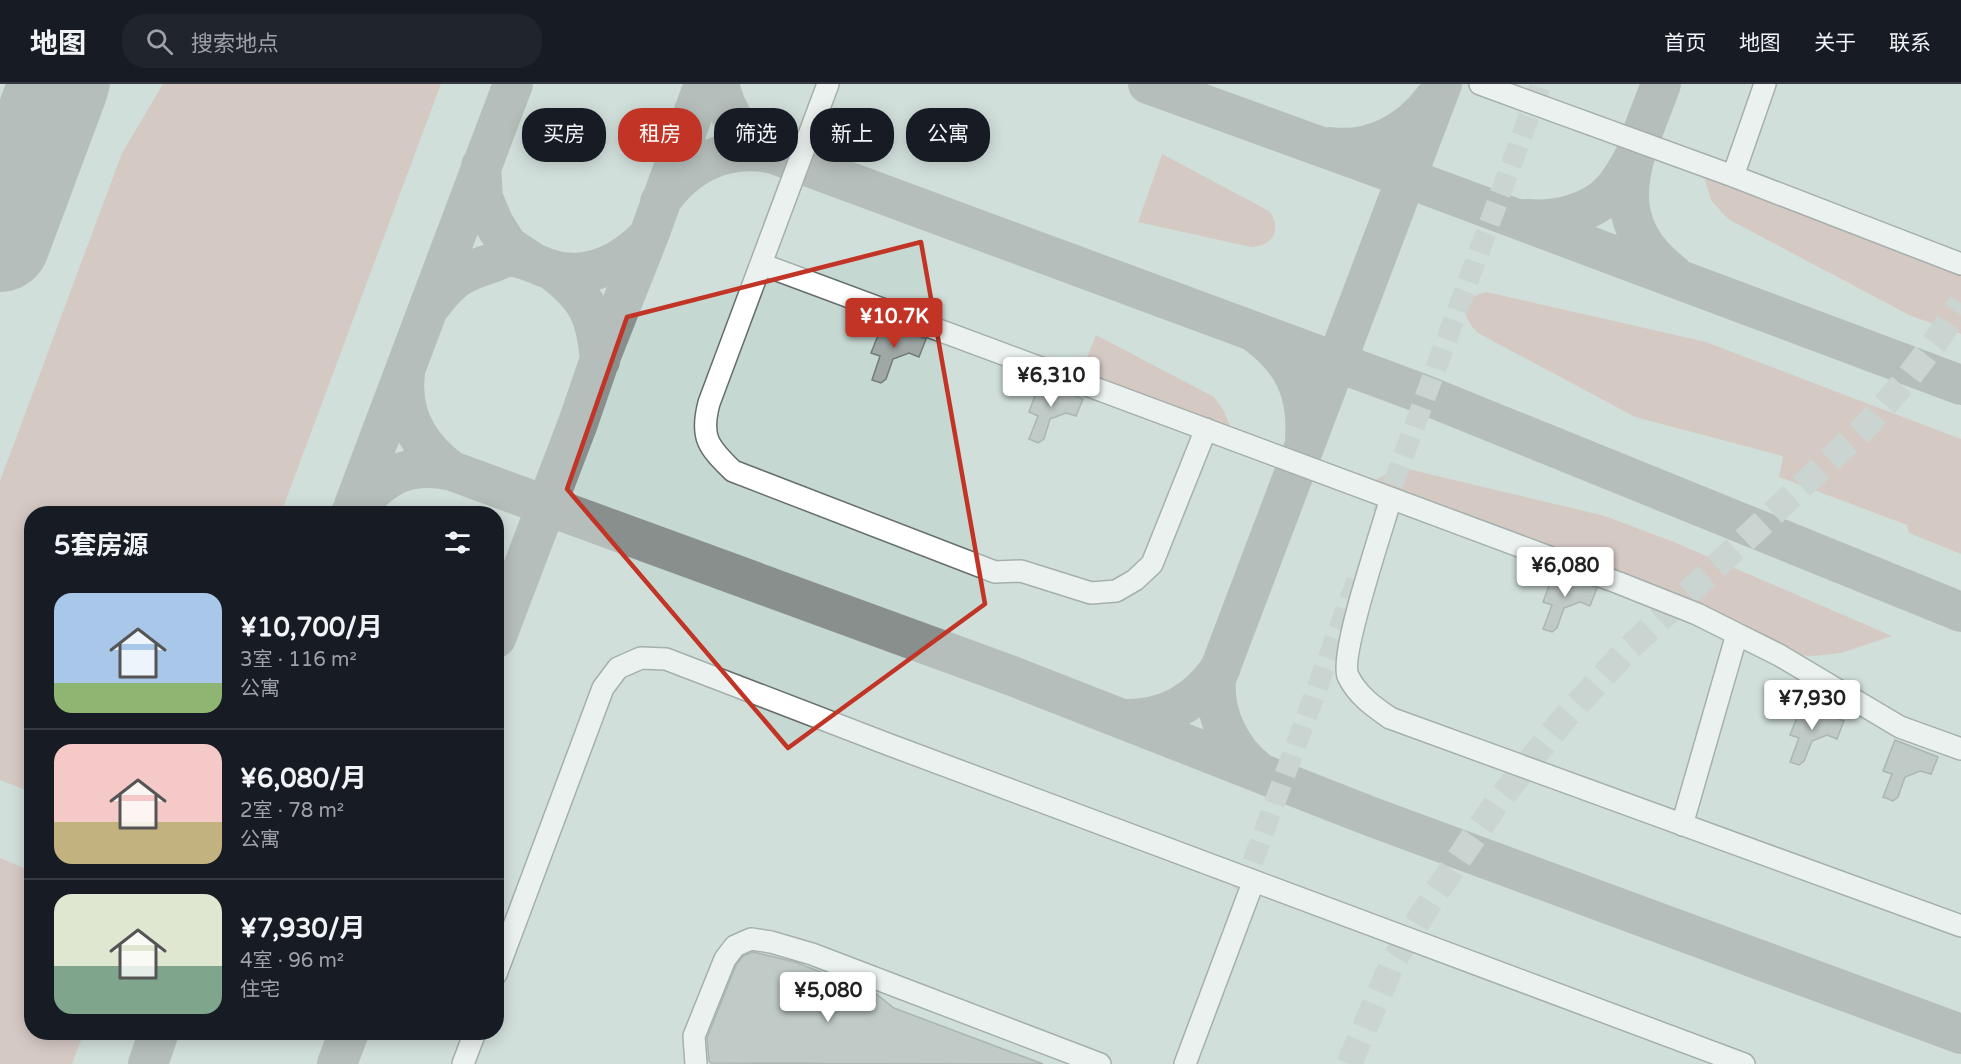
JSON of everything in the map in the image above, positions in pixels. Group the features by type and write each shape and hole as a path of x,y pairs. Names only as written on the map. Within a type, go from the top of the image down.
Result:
{"lane":[{"path":"828,84 704,421 707,440 719,458 733,471 995,572 1021,571 1091,593 1116,591 1135,580 1152,564 1206,429"},
{"path":"1480,84 1733,176 1961,264"},
{"path":"1733,176 1765,84"},
{"path":"761,264 1697,614 1779,655 1900,727 1961,749"},
{"path":"1391,498 1351,633 1347,674 1358,692 1390,718 1961,926"},
{"path":"1682,825 1737,634"},
{"path":"504,953 603,688 618,668 641,658 666,658 880,741 1744,1064"},
{"path":"1178,1064 1247,890 1185,1064"},
{"path":"696,1064 694,1036 724,959 735,946 751,939 771,942 812,954 1100,1064"},
{"path":"463,1064 472,1040"}],"highlighted area":[{"path":"921,242 985,604 788,748 567,489 627,317"}],"shaded area":[{"path":"0,84 1961,84 1961,1064 0,1064"},
{"path":"163,84 441,84 284,506 24,506 24,789 0,780 0,481 122,153"},
{"path":"1162,154 1269,211 1275,224 1270,240 1265,244 1251,247 1138,222"},
{"path":"1704,177 1961,274 1961,334 1909,315 1728,219 1711,200"},
{"path":"1487,292 1706,342 1961,439 1961,554 1909,533 1907,525 1779,477 1783,456 1635,417 1478,333 1468,320 1466,308 1472,298"},
{"path":"1096,335 1214,397 1224,411 1230,426 1081,372"},
{"path":"1404,468 1605,516 1674,542 1892,636 1841,653 1797,655 1741,622 1673,593 1373,481"},
{"path":"0,858 24,868 24,1040 81,1040 72,1064 0,1064"}],"building":[{"path":"883,323 926,339 919,357 909,353 893,359 886,379 881,383 872,380 880,356 871,353"},
{"path":"1040,382 1083,399 1076,416 1066,413 1050,419 1044,439 1038,443 1029,439 1038,416 1029,412"},
{"path":"1554,572 1597,588 1590,606 1580,602 1564,608 1557,628 1552,632 1543,629 1552,605 1543,602"},
{"path":"1802,705 1844,721 1837,739 1827,735 1812,741 1804,761 1799,765 1790,762 1799,738 1790,735"},
{"path":"1895,740 1938,757 1931,774 1920,771 1905,777 1898,797 1893,801 1883,797 1892,774 1883,771"},
{"path":"753,952 795,962 875,993 894,1008 1043,1064 711,1063 707,1038 736,965 743,956"}],"taxiway":[{"path":"0,246 45,158 90,84"},
{"path":"354,505 513,84"},
{"path":"504,617 704,84"},
{"path":"719,84 727,108"},
{"path":"1148,84 1961,385"},
{"path":"1259,772 1240,754 1226,731 1218,706 1216,679 1442,84"},
{"path":"1661,84 1634,160 1630,184 1630,208 1636,230 1650,252 1673,274"},
{"path":"1330,147 1360,146 1387,138 1412,122 1433,100"},
{"path":"660,202 683,177 710,160 740,152 774,154 1423,394 1961,612"},
{"path":"1526,219 1561,217 1594,205 1604,199 1615,187 1633,159"},
{"path":"481,166 483,198 493,222 508,246 532,262"},
{"path":"432,304 445,288 458,278 472,270 505,258 519,258 563,272 591,271 628,254 649,235"},
{"path":"550,269 573,289 588,308 596,331 600,361"},
{"path":"1257,334 1280,355 1296,379 1304,406 1305,437"},
{"path":"405,374 404,389 409,417 430,452 452,471"},
{"path":"358,506 383,482 407,470 435,468 452,471 1015,677 1372,817 1961,1034"},
{"path":"1122,719 1138,719 1179,707 1212,680 1221,667"},
{"path":"148,1064 156,1040"},
{"path":"337,1064 346,1040"}],"runway":[{"path":"0,242 59,84"}],"tunnel":[{"path":"1382,514 1541,84"},
{"path":"1349,1064 1394,960 1435,894 1496,804 1562,721 1626,651 1867,425 1907,379 1937,340 1961,303"},
{"path":"1242,891 1358,577"}]}
